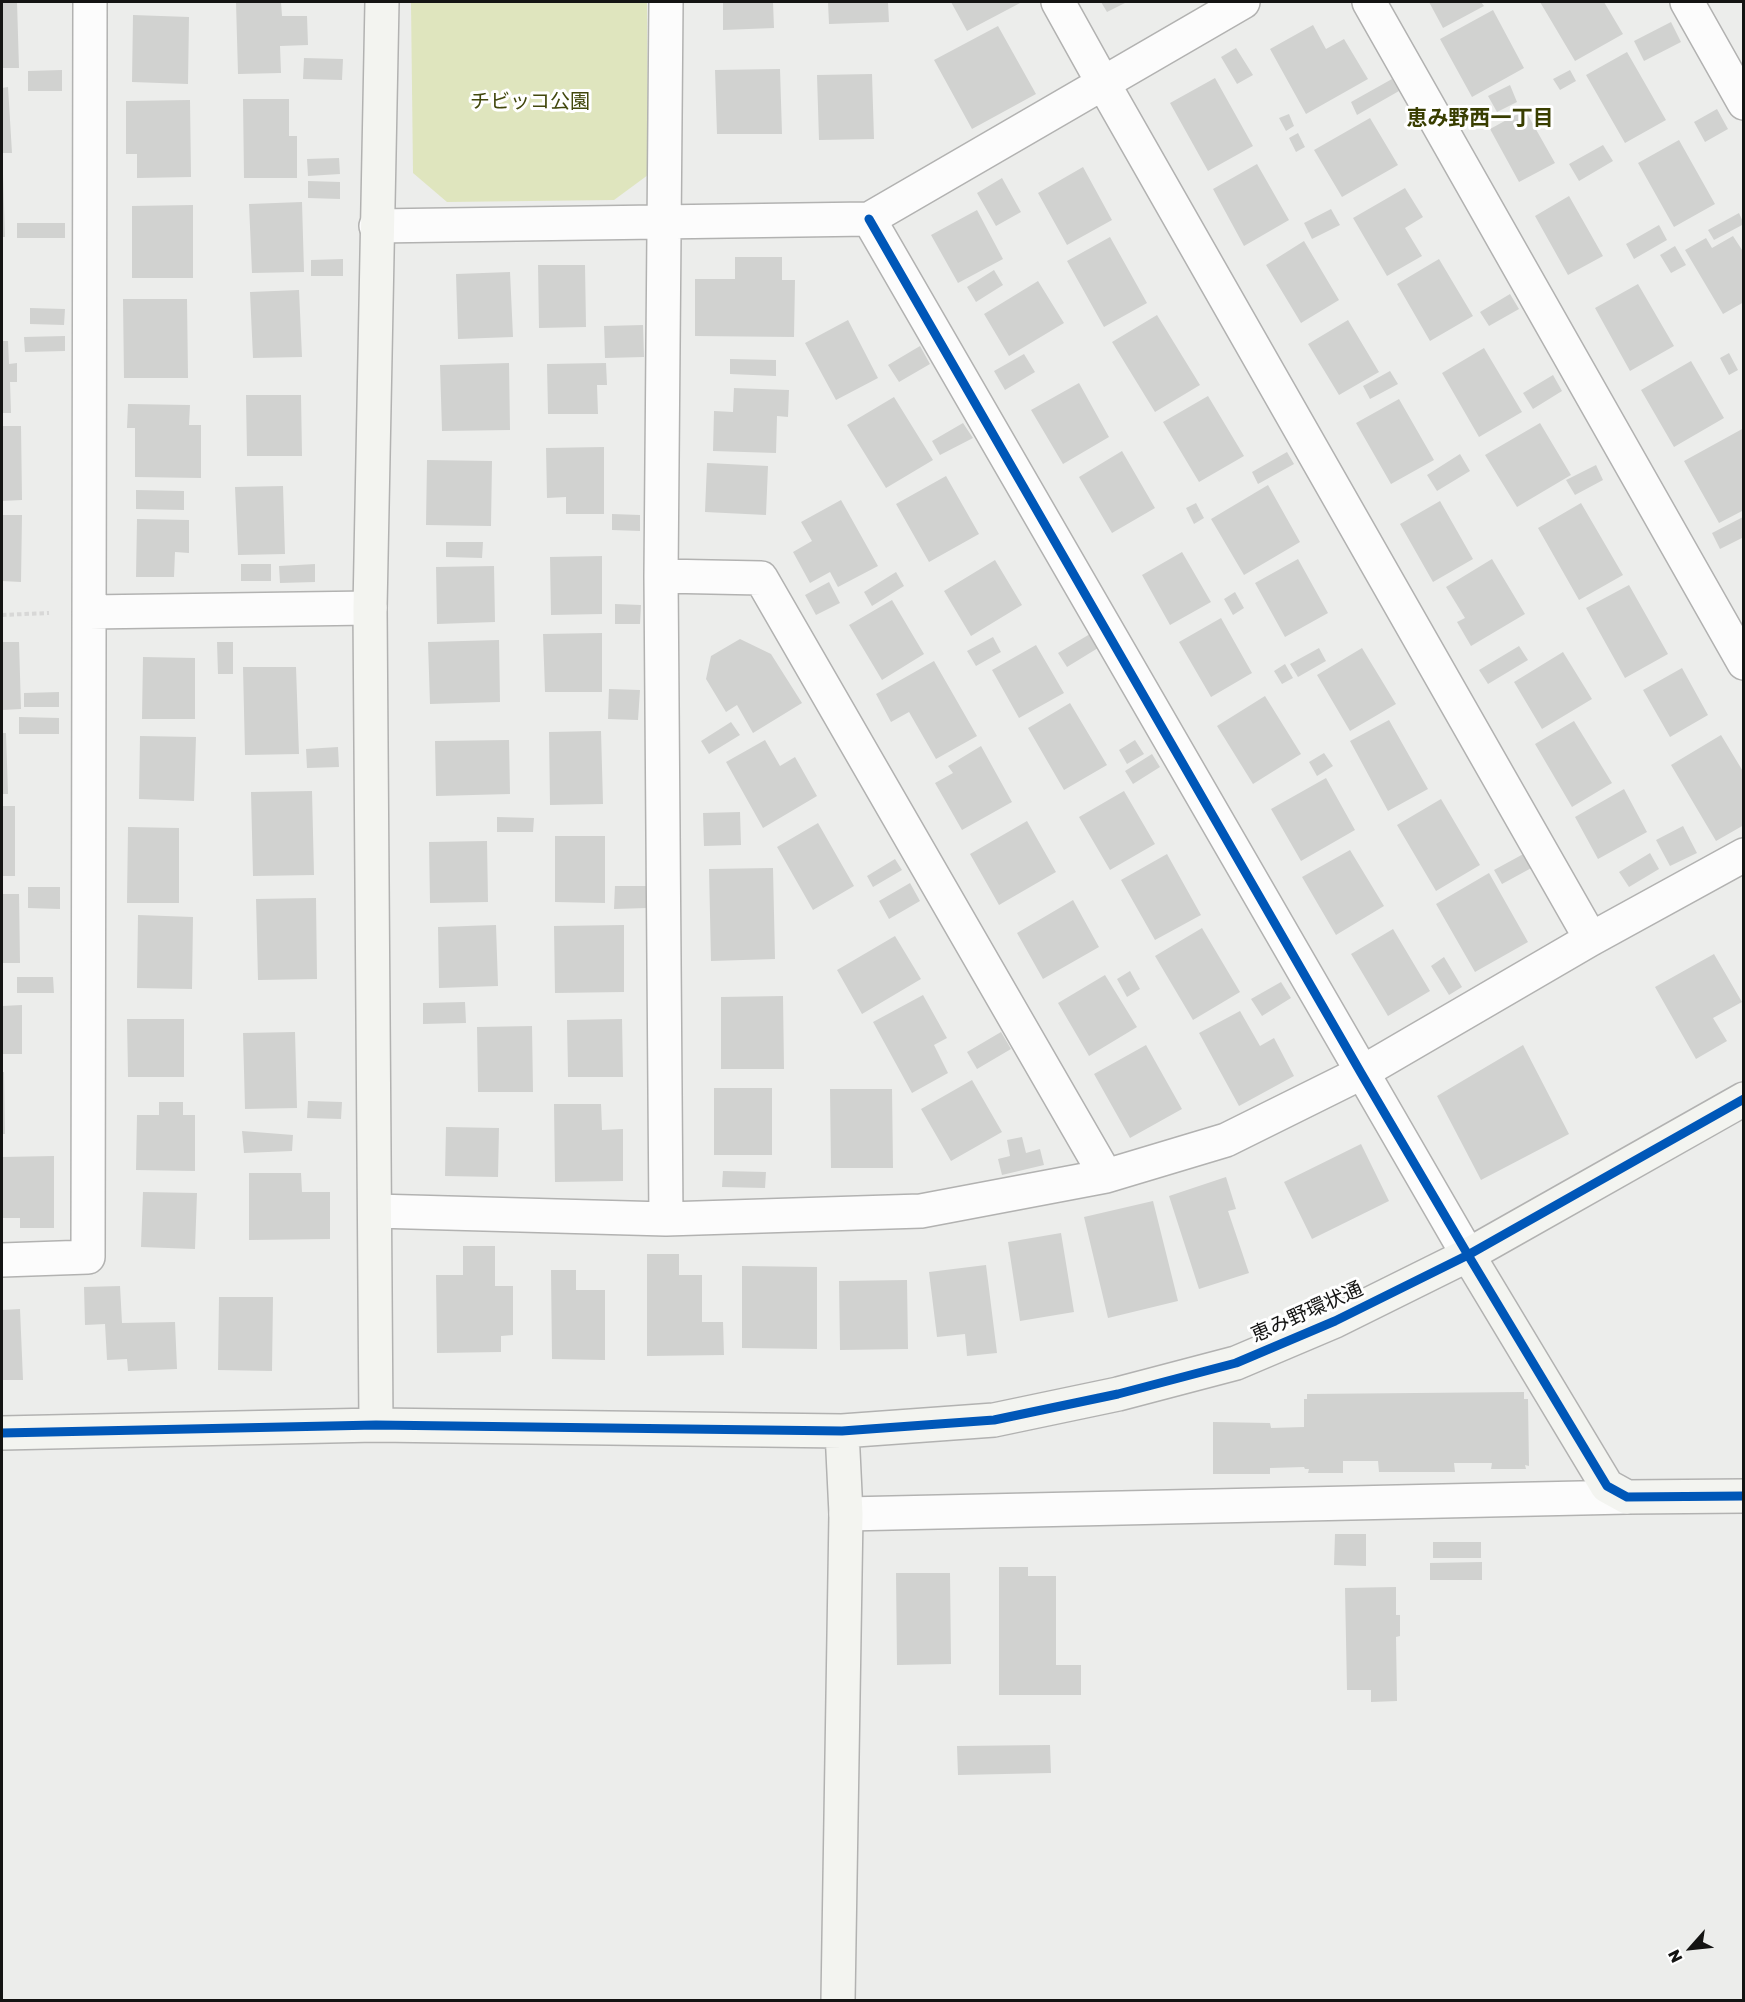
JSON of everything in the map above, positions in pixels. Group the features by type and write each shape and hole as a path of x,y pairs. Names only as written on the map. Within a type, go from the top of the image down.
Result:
{"street":[{"path":"2,1260 88,1257 90,2"},
{"path":"376,1425 370,608 382,2"},
{"path":"666,2 661,576 666,1219"},
{"path":"1058,2 1591,939"},
{"path":"376,226 869,219 1244,2"},
{"path":"1369,2 1743,663"},
{"path":"1687,2 1743,103"},
{"path":"869,219 1468,1255 1607,1486 1627,1497"},
{"path":"661,576 761,578 1106,1176"},
{"path":"89,612 370,608"},
{"path":"375,1210 666,1219 921,1211 1106,1176 1226,1140 1362,1074 1591,939 1743,855"},
{"name":"恵み野環状通","path":"2,1433 376,1425 842,1431 994,1420 1118,1394 1236,1363 1335,1321 1468,1255 1743,1099"},
{"path":"838,2001 846,1514 842,1431"},
{"path":"846,1514 1743,1496"}],"path":[{"path":"2,615 89,612"}],"green space":[{"name":"チビッコ公園","path":"411,2 647,2 648,175 614,200 447,202 413,173"}],"building":[{"path":"2,2 17,2 19,68 2,68"},
{"path":"236,2 281,2 282,16 307,16 308,45 280,46 281,73 238,74"},
{"path":"723,2 773,2 774,28 723,30"},
{"path":"828,2 888,2 889,22 829,24"},
{"path":"951,2 1022,2 967,31"},
{"path":"1101,2 1127,2 1107,12"},
{"path":"1429,2 1481,2 1484,6 1443,28"},
{"path":"1540,2 1604,2 1623,34 1575,61"},
{"path":"1493,10 1524,68 1472,97 1440,39"},
{"path":"133,15 189,17 188,84 132,82"},
{"path":"1671,22 1681,42 1644,61 1634,41"},
{"path":"1313,25 1326,49 1344,39 1368,79 1306,114 1270,49"},
{"path":"998,26 1036,94 972,129 934,60"},
{"path":"1236,48 1253,75 1237,84 1221,57"},
{"path":"1627,52 1666,120 1625,143 1586,75"},
{"path":"304,58 343,59 342,80 303,79"},
{"path":"780,69 782,134 717,134 715,70"},
{"path":"62,70 62,91 28,91 28,71"},
{"path":"1570,70 1576,81 1560,90 1553,79"},
{"path":"872,74 874,139 819,140 817,75"},
{"path":"1215,78 1253,146 1208,171 1170,103"},
{"path":"1392,79 1399,91 1357,115 1351,102"},
{"path":"1510,85 1517,102 1497,112 1488,96"},
{"path":"8,87 12,153 2,153 2,88"},
{"path":"243,99 289,99 289,136 297,136 297,178 244,178"},
{"path":"190,100 191,177 137,178 137,154 126,154 126,101"},
{"path":"1717,109 1728,129 1705,142 1694,122"},
{"path":"1525,110 1555,163 1519,182 1490,129"},
{"path":"1289,114 1294,126 1286,131 1279,118"},
{"path":"1370,118 1398,165 1342,197 1314,150"},
{"path":"1298,133 1305,147 1296,152 1289,138"},
{"path":"1679,140 1715,204 1674,227 1638,163"},
{"path":"1603,145 1613,161 1579,181 1569,164"},
{"path":"339,158 340,174 308,176 307,159"},
{"path":"1257,164 1289,220 1244,246 1213,189"},
{"path":"1083,167 1112,220 1067,245 1038,193"},
{"path":"3,174 5,237 2,237"},
{"path":"1002,178 1021,212 996,226 977,193"},
{"path":"308,181 340,182 340,199 308,198"},
{"path":"1405,188 1423,217 1405,228 1422,256 1387,276 1353,218"},
{"path":"1569,196 1603,256 1568,275 1535,216"},
{"path":"302,202 304,272 252,273 249,204"},
{"path":"193,205 193,278 132,278 132,206"},
{"path":"1331,209 1340,225 1312,239 1304,223"},
{"path":"977,210 1003,259 958,283 931,235"},
{"path":"1739,213 1744,224 1714,240 1708,230"},
{"path":"17,223 65,223 65,238 17,238"},
{"path":"1659,225 1667,240 1634,259 1626,244"},
{"path":"1733,236 1744,253 1744,302 1723,314 1685,250 1706,238 1712,248"},
{"path":"1110,237 1147,303 1104,327 1067,261"},
{"path":"1304,241 1339,300 1301,323 1266,265"},
{"path":"1675,246 1686,265 1671,273 1660,255"},
{"path":"735,257 782,257 782,280 795,280 794,337 695,336 695,279 735,279"},
{"path":"343,259 343,276 311,276 311,260"},
{"path":"1439,259 1473,316 1430,341 1397,284"},
{"path":"538,265 585,265 586,327 539,328"},
{"path":"994,270 1003,285 976,302 967,287"},
{"path":"510,272 513,337 458,339 456,274"},
{"path":"1038,281 1064,323 1009,356 984,314"},
{"path":"1638,284 1674,346 1630,371 1595,308"},
{"path":"299,290 302,357 253,358 250,292"},
{"path":"1510,294 1519,309 1489,326 1480,312"},
{"path":"123,299 187,299 188,378 124,378"},
{"path":"30,308 65,309 64,325 30,324"},
{"path":"1157,315 1200,385 1155,412 1112,342"},
{"path":"848,320 878,378 836,400 805,343"},
{"path":"1348,320 1379,372 1339,395 1308,344"},
{"path":"643,325 644,357 605,358 604,326"},
{"path":"65,336 65,351 25,352 24,337"},
{"path":"2,341 8,341 9,364 17,363 17,382 10,382 11,413 2,413"},
{"path":"920,346 930,364 899,382 888,365"},
{"path":"1484,348 1522,412 1479,437 1442,373"},
{"path":"1729,353 1738,370 1729,375 1720,358"},
{"path":"1024,354 1035,372 1005,390 994,371"},
{"path":"730,359 776,360 776,376 730,374"},
{"path":"1691,361 1724,418 1674,447 1641,390"},
{"path":"509,363 510,430 442,431 440,365"},
{"path":"606,363 607,385 597,385 598,414 548,414 547,364"},
{"path":"1390,371 1398,384 1370,399 1363,386"},
{"path":"1553,375 1562,391 1533,409 1523,393"},
{"path":"1079,383 1109,437 1063,464 1031,410"},
{"path":"734,388 789,390 788,417 777,416 776,453 713,451 714,411 733,412"},
{"path":"246,395 301,395 302,456 247,456"},
{"path":"1208,396 1244,456 1199,482 1163,422"},
{"path":"894,397 933,460 886,488 847,425"},
{"path":"1399,399 1434,460 1391,484 1356,423"},
{"path":"128,404 190,405 189,425 201,425 201,478 135,477 135,428 127,428"},
{"path":"963,423 973,438 940,455 932,441"},
{"path":"1540,423 1571,475 1517,507 1485,455"},
{"path":"2,426 21,426 22,500 2,501"},
{"path":"1744,428 1744,510 1719,523 1684,461"},
{"path":"604,447 604,514 566,514 566,497 547,498 546,448"},
{"path":"1122,451 1155,508 1112,533 1079,477"},
{"path":"1287,452 1294,464 1258,484 1252,472"},
{"path":"1460,454 1470,471 1437,491 1427,475"},
{"path":"427,460 492,461 491,526 426,525"},
{"path":"707,463 768,466 766,515 705,512"},
{"path":"1596,465 1603,480 1575,495 1566,480"},
{"path":"946,476 979,534 929,562 896,504"},
{"path":"1268,485 1300,542 1244,575 1211,519"},
{"path":"283,486 285,554 238,555 235,487"},
{"path":"136,490 184,491 184,510 136,509"},
{"path":"841,500 878,566 838,587 830,572 810,583 793,552 812,541 801,522"},
{"path":"1440,501 1473,559 1433,582 1400,524"},
{"path":"1196,503 1204,518 1194,524 1186,508"},
{"path":"1581,503 1623,575 1579,600 1538,528"},
{"path":"612,514 640,515 640,531 612,530"},
{"path":"2,515 22,515 21,582 2,581"},
{"path":"1743,517 1744,537 1720,549 1712,533"},
{"path":"137,519 189,520 189,553 175,552 174,577 136,577"},
{"path":"446,542 483,542 482,558 446,557"},
{"path":"1182,552 1211,602 1170,625 1142,575"},
{"path":"602,556 602,614 551,615 550,557"},
{"path":"1298,559 1328,613 1285,637 1255,583"},
{"path":"1492,559 1525,614 1471,646 1457,622 1465,618 1446,587"},
{"path":"995,560 1022,605 971,636 944,591"},
{"path":"241,564 271,564 271,581 241,581"},
{"path":"315,564 315,582 280,583 279,566"},
{"path":"494,566 495,622 437,624 436,567"},
{"path":"896,572 904,586 872,606 864,592"},
{"path":"829,582 840,603 816,615 805,595"},
{"path":"1629,585 1668,654 1625,678 1586,608"},
{"path":"1235,592 1244,608 1233,615 1224,599"},
{"path":"892,600 924,654 882,680 849,625"},
{"path":"615,604 641,605 640,624 615,624"},
{"path":"1221,618 1252,673 1211,697 1179,642"},
{"path":"602,633 602,692 545,692 543,634"},
{"path":"1090,634 1098,648 1067,667 1058,653"},
{"path":"993,637 1001,652 976,666 967,651"},
{"path":"740,639 771,654 802,703 753,733 737,705 726,712 706,679 711,656"},
{"path":"499,640 500,702 430,704 428,642"},
{"path":"2,642 19,642 21,709 2,710"},
{"path":"217,642 233,642 233,674 218,674"},
{"path":"1036,645 1064,693 1019,718 992,670"},
{"path":"1519,646 1528,660 1488,684 1479,670"},
{"path":"1319,648 1326,661 1298,677 1290,664"},
{"path":"1362,648 1396,704 1350,731 1317,675"},
{"path":"1563,652 1592,699 1542,729 1514,682"},
{"path":"143,657 195,658 195,719 142,719"},
{"path":"934,661 977,736 936,759 909,712 891,722 876,694"},
{"path":"1285,664 1293,678 1282,684 1274,671"},
{"path":"243,667 296,667 299,754 245,755"},
{"path":"1682,668 1708,715 1670,737 1643,690"},
{"path":"609,689 640,690 638,720 608,719"},
{"path":"59,692 59,707 24,707 24,693"},
{"path":"1265,696 1301,754 1253,784 1217,726"},
{"path":"1070,703 1107,765 1064,790 1028,728"},
{"path":"19,717 59,718 59,734 19,734"},
{"path":"1389,720 1428,789 1388,811 1350,741"},
{"path":"1574,721 1612,783 1572,807 1535,744"},
{"path":"731,722 740,735 709,754 701,741"},
{"path":"601,731 603,804 550,805 549,732"},
{"path":"2,733 6,733 8,794 2,794"},
{"path":"1721,735 1744,773 1744,825 1716,841 1671,765"},
{"path":"140,736 196,737 194,801 139,799"},
{"path":"509,740 510,794 436,796 435,741"},
{"path":"765,740 780,766 795,757 817,796 763,828 726,762"},
{"path":"1135,740 1144,754 1127,764 1119,750"},
{"path":"981,746 1012,802 962,830 935,783 953,773 948,766"},
{"path":"338,747 339,767 307,768 306,749"},
{"path":"1324,753 1333,766 1317,776 1309,762"},
{"path":"1152,754 1160,767 1133,784 1125,771"},
{"path":"1326,778 1355,830 1301,861 1271,809"},
{"path":"1624,789 1647,832 1598,859 1575,817"},
{"path":"312,791 314,875 253,876 251,792"},
{"path":"1124,791 1155,844 1110,870 1079,817"},
{"path":"1441,799 1480,865 1436,891 1397,825"},
{"path":"2,806 15,806 15,876 2,876"},
{"path":"740,812 741,845 704,846 703,813"},
{"path":"497,817 534,818 533,832 497,832"},
{"path":"1027,821 1056,872 999,905 970,854"},
{"path":"818,823 854,886 813,910 777,847"},
{"path":"1683,826 1697,853 1670,866 1656,840"},
{"path":"128,827 179,828 179,903 127,903"},
{"path":"555,836 605,836 605,903 555,902"},
{"path":"487,841 488,902 430,903 429,842"},
{"path":"1350,850 1384,906 1336,935 1302,877"},
{"path":"1527,852 1535,866 1502,884 1494,870"},
{"path":"1650,853 1659,869 1629,887 1619,872"},
{"path":"1167,854 1201,915 1155,940 1121,880"},
{"path":"895,859 902,870 873,887 867,876"},
{"path":"773,868 775,959 711,961 709,869"},
{"path":"1489,873 1528,942 1475,972 1436,904"},
{"path":"910,883 920,901 889,919 879,901"},
{"path":"615,886 647,886 647,908 614,909"},
{"path":"28,887 60,887 60,909 28,908"},
{"path":"2,894 19,894 20,963 2,963"},
{"path":"316,898 317,979 258,980 256,899"},
{"path":"1073,900 1099,947 1043,979 1017,933"},
{"path":"138,915 193,917 192,989 137,988"},
{"path":"496,925 498,986 439,988 438,927"},
{"path":"624,925 624,992 555,993 554,926"},
{"path":"1202,928 1240,992 1193,1020 1155,956"},
{"path":"1393,929 1430,991 1388,1016 1351,954"},
{"path":"895,936 921,979 862,1014 837,970"},
{"path":"1714,954 1742,1002 1713,1018 1727,1041 1696,1059 1655,987"},
{"path":"1444,957 1462,987 1449,995 1431,966"},
{"path":"1130,971 1140,989 1127,997 1117,979"},
{"path":"1105,975 1137,1027 1089,1056 1058,1003"},
{"path":"17,977 53,977 54,993 17,993"},
{"path":"1281,982 1291,998 1262,1016 1251,999"},
{"path":"923,995 947,1038 934,1045 948,1073 912,1093 873,1022"},
{"path":"783,996 784,1069 721,1069 721,997"},
{"path":"465,1002 466,1023 423,1024 423,1003"},
{"path":"22,1005 22,1054 2,1054 2,1006"},
{"path":"1240,1011 1260,1046 1274,1038 1294,1076 1239,1106 1199,1033"},
{"path":"127,1019 184,1019 184,1077 128,1077"},
{"path":"622,1019 623,1077 568,1077 567,1020"},
{"path":"532,1026 533,1092 478,1092 477,1027"},
{"path":"295,1032 297,1108 245,1109 243,1033"},
{"path":"1001,1032 1011,1049 977,1069 967,1052"},
{"path":"1146,1045 1182,1109 1130,1138 1094,1074"},
{"path":"1523,1045 1569,1134 1481,1180 1437,1096"},
{"path":"2,1072 4,1072 5,1134 2,1134"},
{"path":"972,1080 1002,1132 951,1161 921,1109"},
{"path":"714,1088 772,1088 772,1155 714,1155"},
{"path":"830,1089 892,1089 893,1168 831,1168"},
{"path":"308,1101 342,1102 341,1119 307,1118"},
{"path":"159,1102 183,1102 183,1115 195,1115 195,1171 136,1170 137,1115 159,1115"},
{"path":"554,1104 601,1104 602,1130 623,1129 623,1181 555,1182"},
{"path":"446,1127 499,1128 498,1177 445,1176"},
{"path":"242,1131 293,1135 292,1151 244,1153"},
{"path":"1022,1137 1026,1153 1040,1149 1044,1165 1002,1175 998,1159 1010,1156 1007,1140"},
{"path":"1361,1144 1389,1201 1312,1239 1284,1182"},
{"path":"54,1156 54,1228 20,1228 20,1218 2,1218 2,1157"},
{"path":"723,1171 766,1172 765,1188 722,1187"},
{"path":"249,1173 301,1173 302,1192 330,1192 330,1239 249,1240"},
{"path":"1226,1177 1236,1209 1228,1211 1249,1273 1199,1289 1169,1196"},
{"path":"143,1192 197,1193 195,1249 141,1247"},
{"path":"1153,1201 1178,1301 1108,1318 1084,1217"},
{"path":"1061,1233 1074,1312 1020,1321 1008,1242"},
{"path":"463,1246 495,1246 495,1286 513,1286 513,1335 501,1336 501,1352 437,1353 436,1275 463,1275"},
{"path":"647,1254 679,1254 679,1275 702,1275 702,1322 723,1322 724,1355 647,1356"},
{"path":"986,1265 997,1353 967,1356 965,1334 937,1337 929,1272"},
{"path":"742,1266 817,1267 817,1349 742,1348"},
{"path":"551,1270 576,1270 576,1290 605,1290 605,1360 552,1359"},
{"path":"907,1280 908,1349 840,1350 839,1281"},
{"path":"120,1286 122,1323 175,1322 177,1369 128,1371 127,1359 107,1360 105,1324 85,1325 84,1287"},
{"path":"219,1297 273,1297 272,1371 218,1370"},
{"path":"20,1309 23,1380 2,1380 2,1310"},
{"path":"1524,1392 1524,1399 1528,1399 1529,1466 1525,1465 1526,1469 1491,1469 1492,1463 1454,1463 1455,1472 1379,1472 1378,1461 1343,1461 1343,1473 1308,1473 1309,1469 1304,1467 1270,1468 1270,1474 1213,1474 1213,1422 1270,1423 1271,1428 1304,1427 1304,1399 1307,1399 1307,1394"},
{"path":"1335,1534 1366,1534 1366,1566 1334,1565"},
{"path":"1433,1542 1481,1542 1481,1558 1433,1558"},
{"path":"1482,1562 1482,1580 1430,1580 1430,1563"},
{"path":"999,1567 1028,1567 1028,1576 1056,1576 1056,1665 1081,1665 1081,1695 999,1695"},
{"path":"896,1573 950,1573 951,1664 897,1665"},
{"path":"1396,1587 1396,1615 1400,1615 1400,1636 1396,1637 1397,1701 1371,1702 1371,1690 1347,1690 1345,1588"},
{"path":"1050,1745 1051,1773 958,1775 957,1746"}],"cycle path":[{"path":"869,219 1361,1073 1607,1486 1627,1497 1744,1496"},
{"path":"2,1433 376,1425 842,1431 994,1420 1118,1394 1236,1363 1335,1321 1468,1255 1744,1099"}],"district":[{"name":"恵み野西一丁目","path":"1480,118"}]}
